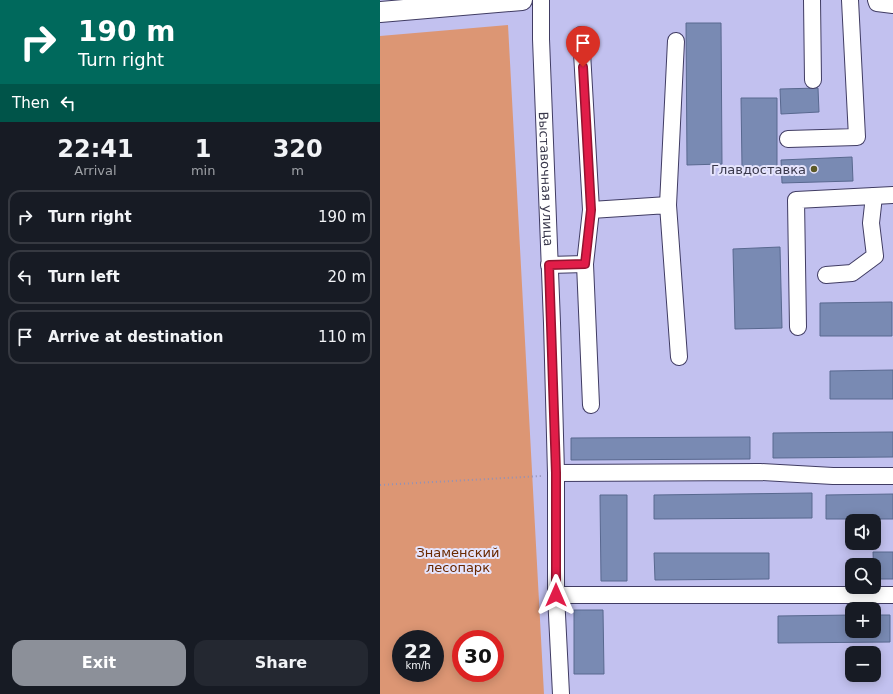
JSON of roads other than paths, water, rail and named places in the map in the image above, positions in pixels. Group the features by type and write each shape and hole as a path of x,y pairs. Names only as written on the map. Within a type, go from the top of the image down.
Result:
{"main road":[{"path":"380,12 522,0"}],"street":[{"name":"Выставочная улица","path":"541,0 541,47 556,473 556,595 561,694"},
{"path":"812,0 814,80"},
{"path":"788,139 857,137 850,0"},
{"path":"876,0 877,3 893,5"},
{"path":"581,35 591,210 585,264 591,405"},
{"path":"676,41 668,205 679,357"},
{"path":"798,327 796,200 893,195"},
{"path":"826,275 852,273 874,256 872,223 874,196"},
{"path":"591,210 668,205"},
{"path":"549,265 585,264"},
{"path":"556,473 760,472 833,476 893,476"},
{"path":"556,595 893,595"}],"place":[{"name":"Главдоставка","path":"814,169"}],"park label":[{"name":"Знаменский лесопарк","path":"458,560"}]}
